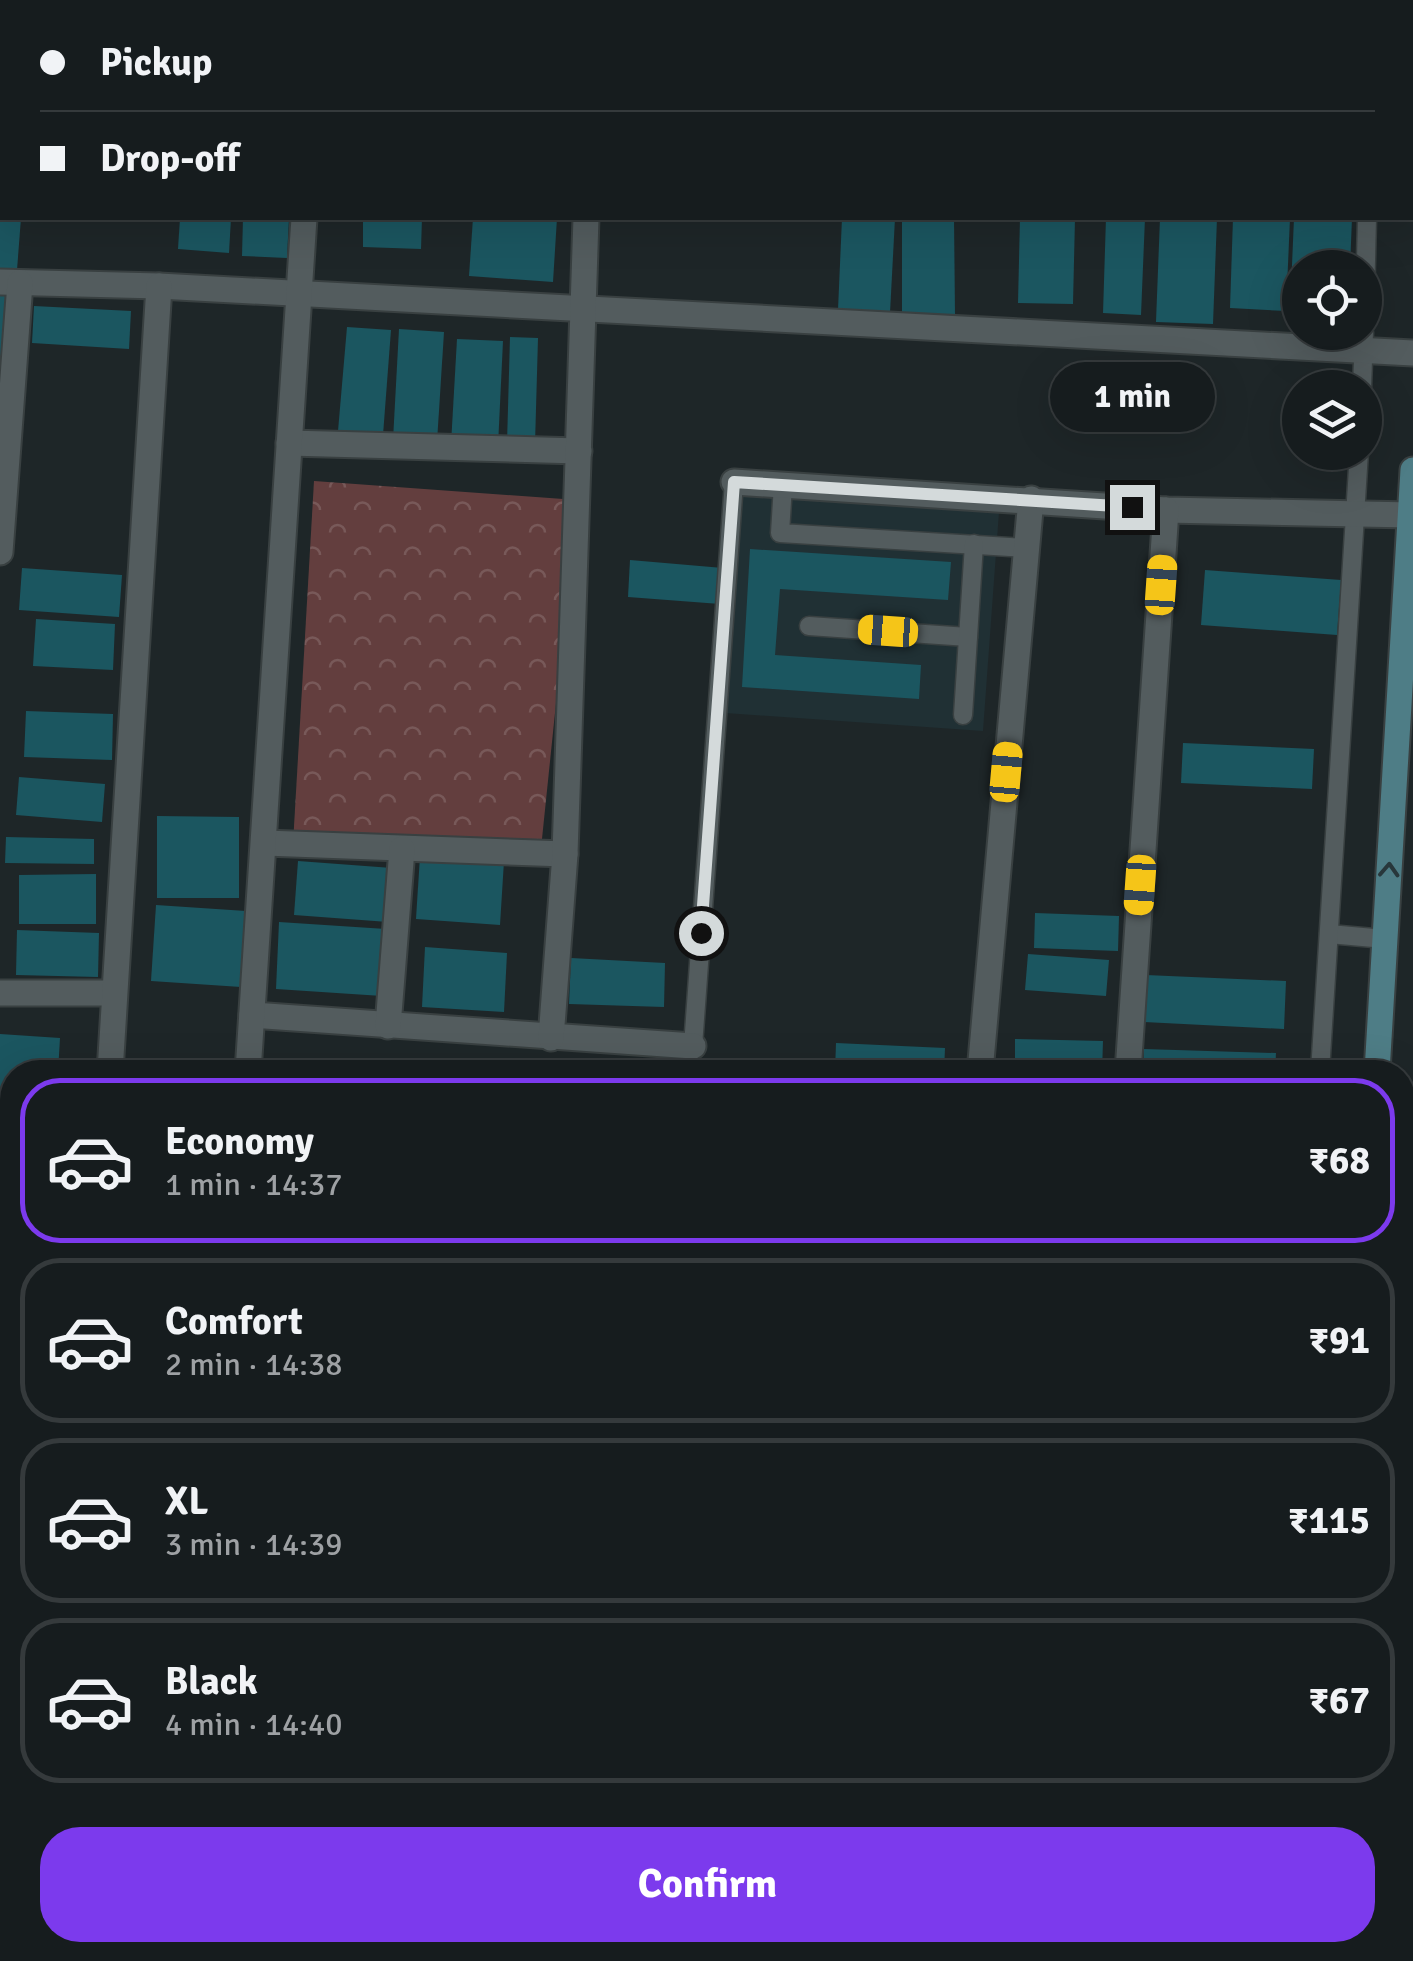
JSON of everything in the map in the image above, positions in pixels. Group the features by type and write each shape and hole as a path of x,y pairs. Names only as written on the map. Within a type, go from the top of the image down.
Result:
{"main road":[{"path":"1378,1060 1413,470"}],"street":[{"path":"249,1060 304,220"},
{"path":"551,1038 565,854 586,220"},
{"path":"0,552 10,283 160,286 581,310 1282,339"},
{"path":"111,1060 160,286"},
{"path":"1382,346 1413,353"},
{"path":"289,443 579,451"},
{"path":"734,482 1166,510 1411,516"},
{"path":"981,1060 1031,499"},
{"path":"1129,1060 1166,510"},
{"path":"265,843 565,854"},
{"path":"388,1026 402,849"},
{"path":"0,993 114,993"},
{"path":"252,1015 693,1046"}],"lane":[{"path":"1367,250 1368,220"},
{"path":"1321,1060 1358,470"},
{"path":"693,1046 734,482"},
{"path":"783,485 780,533 1026,548"},
{"path":"962,715 974,544"},
{"path":"809,626 968,637"},
{"path":"1328,934 1385,939"}],"shaded area":[{"path":"741,493 999,512 983,731 725,713"}],"green space":[{"path":"314,481 577,500 540,858 293,844"}],"building":[{"path":"0,220 21,220 17,270 0,269"},
{"path":"180,220 231,220 229,253 178,249"},
{"path":"243,220 289,220 287,258 242,256"},
{"path":"363,220 422,220 421,249 363,247"},
{"path":"473,220 557,220 553,282 469,276"},
{"path":"842,220 895,220 890,313 838,310"},
{"path":"902,220 954,220 955,315 902,315"},
{"path":"1020,220 1075,220 1073,304 1018,303"},
{"path":"1106,220 1145,220 1141,315 1103,313"},
{"path":"1160,220 1217,220 1213,324 1156,322"},
{"path":"1233,220 1290,220 1289,250 1282,250 1282,311 1230,308"},
{"path":"1294,220 1352,220 1351,250 1293,250"},
{"path":"0,293 6,293 4,417 0,417"},
{"path":"34,306 131,311 129,349 32,343"},
{"path":"347,327 391,330 383,435 338,431"},
{"path":"399,329 444,332 437,442 393,440"},
{"path":"510,337 538,338 535,444 507,443"},
{"path":"457,339 503,341 498,446 451,444"},
{"path":"750,549 951,562 948,600 780,589 775,655 921,665 919,699 742,687"},
{"path":"630,560 723,568 720,604 628,597"},
{"path":"22,568 122,575 119,617 19,610"},
{"path":"1205,570 1341,580 1337,635 1201,625"},
{"path":"36,619 115,624 113,670 33,666"},
{"path":"26,711 113,714 112,760 24,757"},
{"path":"1183,743 1314,749 1312,789 1181,783"},
{"path":"19,777 105,784 102,822 16,815"},
{"path":"157,816 239,817 239,898 157,898"},
{"path":"6,837 94,839 94,864 5,863"},
{"path":"420,856 504,861 500,925 416,919"},
{"path":"298,861 392,868 388,922 294,915"},
{"path":"96,874 96,924 19,924 19,875"},
{"path":"156,905 246,911 241,987 151,981"},
{"path":"1035,913 1119,916 1118,951 1034,948"},
{"path":"279,922 386,929 382,996 276,989"},
{"path":"17,930 99,933 98,977 16,975"},
{"path":"425,947 507,953 504,1012 422,1007"},
{"path":"1028,954 1109,960 1106,996 1025,990"},
{"path":"571,958 665,963 664,1007 569,1004"},
{"path":"1146,975 1286,981 1284,1029 1144,1022"},
{"path":"0,1034 60,1038 59,1060 0,1060"},
{"path":"1015,1039 1103,1041 1102,1060 1015,1060"},
{"path":"836,1043 945,1048 944,1060 835,1060"},
{"path":"1144,1049 1276,1053 1276,1060 1144,1060"}],"route":[{"path":"701,933 734,482 1132,507"}]}
